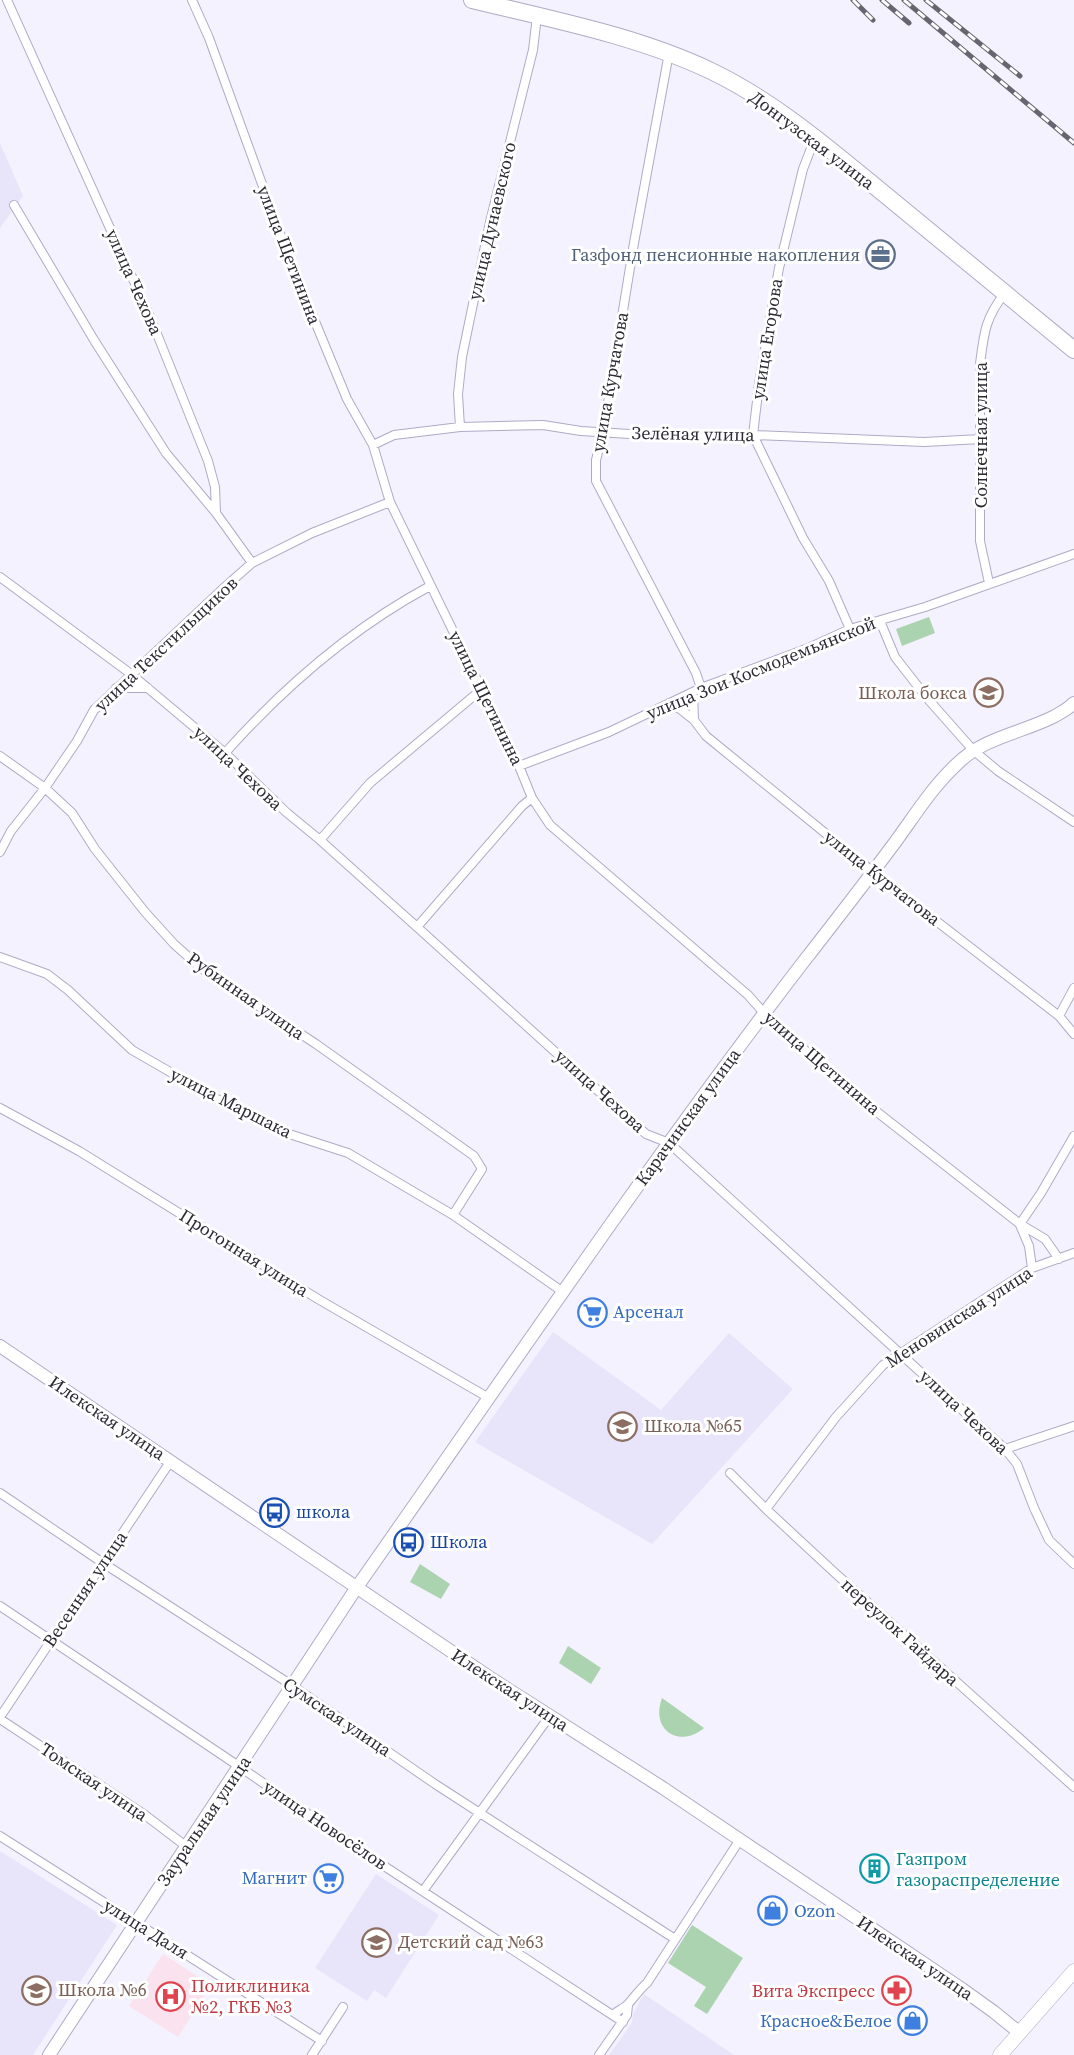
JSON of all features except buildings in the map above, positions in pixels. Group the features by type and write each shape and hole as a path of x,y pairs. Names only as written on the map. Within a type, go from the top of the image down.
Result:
{"highway":[{"name":"Донгузская улица","path":"472,0 508,5 537,16 669,53 712,72 753,95 815,138 1074,350"}],"main road":[{"path":"1000,2055 1074,1971"}],"street":[{"name":"улица Чехова","path":"7,0 152,319 208,461 214,487 216,513"},
{"name":"улица Щетинина","path":"192,0 209,38 290,261 346,399 373,445 390,502 519,766 532,798 550,825 748,995 764,1013 849,1090 1020,1224 1045,1239 1059,1258"},
{"name":"улица Дунаевского","path":"460,427 458,394 462,357 490,222 532,50 537,16"},
{"name":"улица Курчатова","path":"669,53 634,243 603,433 596,460 596,481 696,673 694,720"},
{"name":"улица Егорова","path":"753,435 759,384 779,268 803,169 815,138"},
{"path":"14,205 94,340 166,453 216,513 252,563"},
{"name":"Солнечная улица","path":"989,583 980,541 980,364 984,335 992,310 1005,293"},
{"name":"Зелёная улица","path":"373,445 394,435 460,427 543,425 603,433 695,438 753,435 924,442 981,439"},
{"path":"753,435 803,538 829,581 850,629"},
{"name":"улица Текстильщиков","path":"0,852 11,831 45,788 77,741 94,710 130,674 252,563 312,533 390,502"},
{"name":"улица Зои Космодемьянской","path":"519,766 609,732 697,690 806,649 850,629 925,607 1074,554"},
{"name":"улица Чехова","path":"0,577 148,688 225,753 286,812 646,1134 669,1143 902,1353 1005,1449 1017,1464 1049,1540 1074,1564"},
{"path":"225,753 257,717 303,674 366,625 430,586"},
{"path":"880,621 896,657 927,698 973,750 998,771 1074,822"},
{"path":"116,688 148,688"},
{"path":"320,840 370,783 482,689"},
{"name":"улица Курчатова","path":"669,703 694,720 706,736 873,872 1059,1016 1074,1034"},
{"name":"Карачинская улица","path":"357,1587 669,1143 764,1013 956,765 973,750 1043,722 1073,706"},
{"name":"Рубинная улица","path":"0,756 45,788 72,813 95,849 145,912 174,944 201,968 316,1044 474,1156 482,1169 453,1215"},
{"path":"417,927 522,806 532,798"},
{"name":"улица Маршака","path":"0,957 47,974 141,1056 217,1099 283,1132 348,1153 453,1215 563,1292"},
{"path":"1059,1016 1074,988"},
{"name":"Прогонная улица","path":"0,1108 79,1150 318,1299 489,1398"},
{"path":"1032,1268 1029,1246 1020,1224 1074,1136"},
{"name":"Меновинская улица","path":"766,1509 836,1417 883,1365 1032,1268 1074,1253"},
{"name":"Илекская улица","path":"0,1346 549,1717 663,1788 970,1995 1020,2033"},
{"path":"1005,1449 1074,1426"},
{"name":"Весенняя улица","path":"0,1718 170,1462"},
{"name":"переулок Гайдара","path":"730,1473 766,1509 1074,1787"},
{"name":"Сумская улица","path":"0,1493 293,1686 435,1784 675,1939"},
{"name":"Зауральная улица","path":"49,2055 357,1587"},
{"name":"улица Новосёлов","path":"0,1606 423,1891 623,2022"},
{"path":"423,1891 482,1813 549,1717"},
{"name":"Томская улица","path":"0,1718 145,1815 187,1847"},
{"name":"улица Даля","path":"0,1836 322,2041"},
{"path":"613,2015 628,2005 646,1983 739,1841"},
{"path":"599,2055 623,2022 627,2015 628,2005"},
{"path":"312,2055 343,2007"}],"shaded area":[{"path":"0,143 23,196 0,228"},
{"name":"Школа №65","path":"553,1332 661,1410 729,1333 793,1389 652,1544 475,1442"},
{"name":"Школа №6","path":"0,1851 117,1925 33,2055 0,2055"},
{"name":"Детский сад №63","path":"376,1874 439,1915 386,1998 374,1990 367,2001 315,1968"},
{"name":"Поликлиника №2, ГКБ №3","path":"163,1954 211,1985 178,2037 129,2006"},
{"path":"644,1994 734,2055 609,2055 632,2023 633,2014"}],"green space":[{"path":"929,617 935,633 902,646 896,629"},
{"path":"420,1564 450,1584 441,1599 410,1582"},
{"path":"568,1646 601,1668 591,1684 559,1663"},
{"path":"662,1698 704,1728 685,1737 669,1733 663,1727 660,1719 659,1709"},
{"path":"692,1925 743,1958 707,2014 694,2006 706,1987 668,1963"}],"railway":[{"path":"853,0 873,20"},
{"path":"882,0 909,23"},
{"path":"904,0 1074,143"},
{"path":"926,0 1020,76"}],"place":[{"name":"Газфонд пенсионные накопления","path":"881,255"},
{"name":"Школа бокса","path":"988,693"},
{"name":"Арсенал","path":"592,1312"},
{"name":"Школа №65","path":"623,1426"},
{"name":"школа","path":"275,1512"},
{"name":"Школа","path":"409,1542"},
{"name":"Газпром газораспределение","path":"875,1869"},
{"name":"Магнит","path":"328,1878"},
{"name":"Ozon","path":"773,1911"},
{"name":"Детский сад №63","path":"377,1942"},
{"name":"Школа №6","path":"37,1990"},
{"name":"Вита Экспресс","path":"896,1991"},
{"name":"Поликлиника №2, ГКБ №3","path":"170,1996"},
{"name":"Красное&Белое","path":"913,2021"}]}
